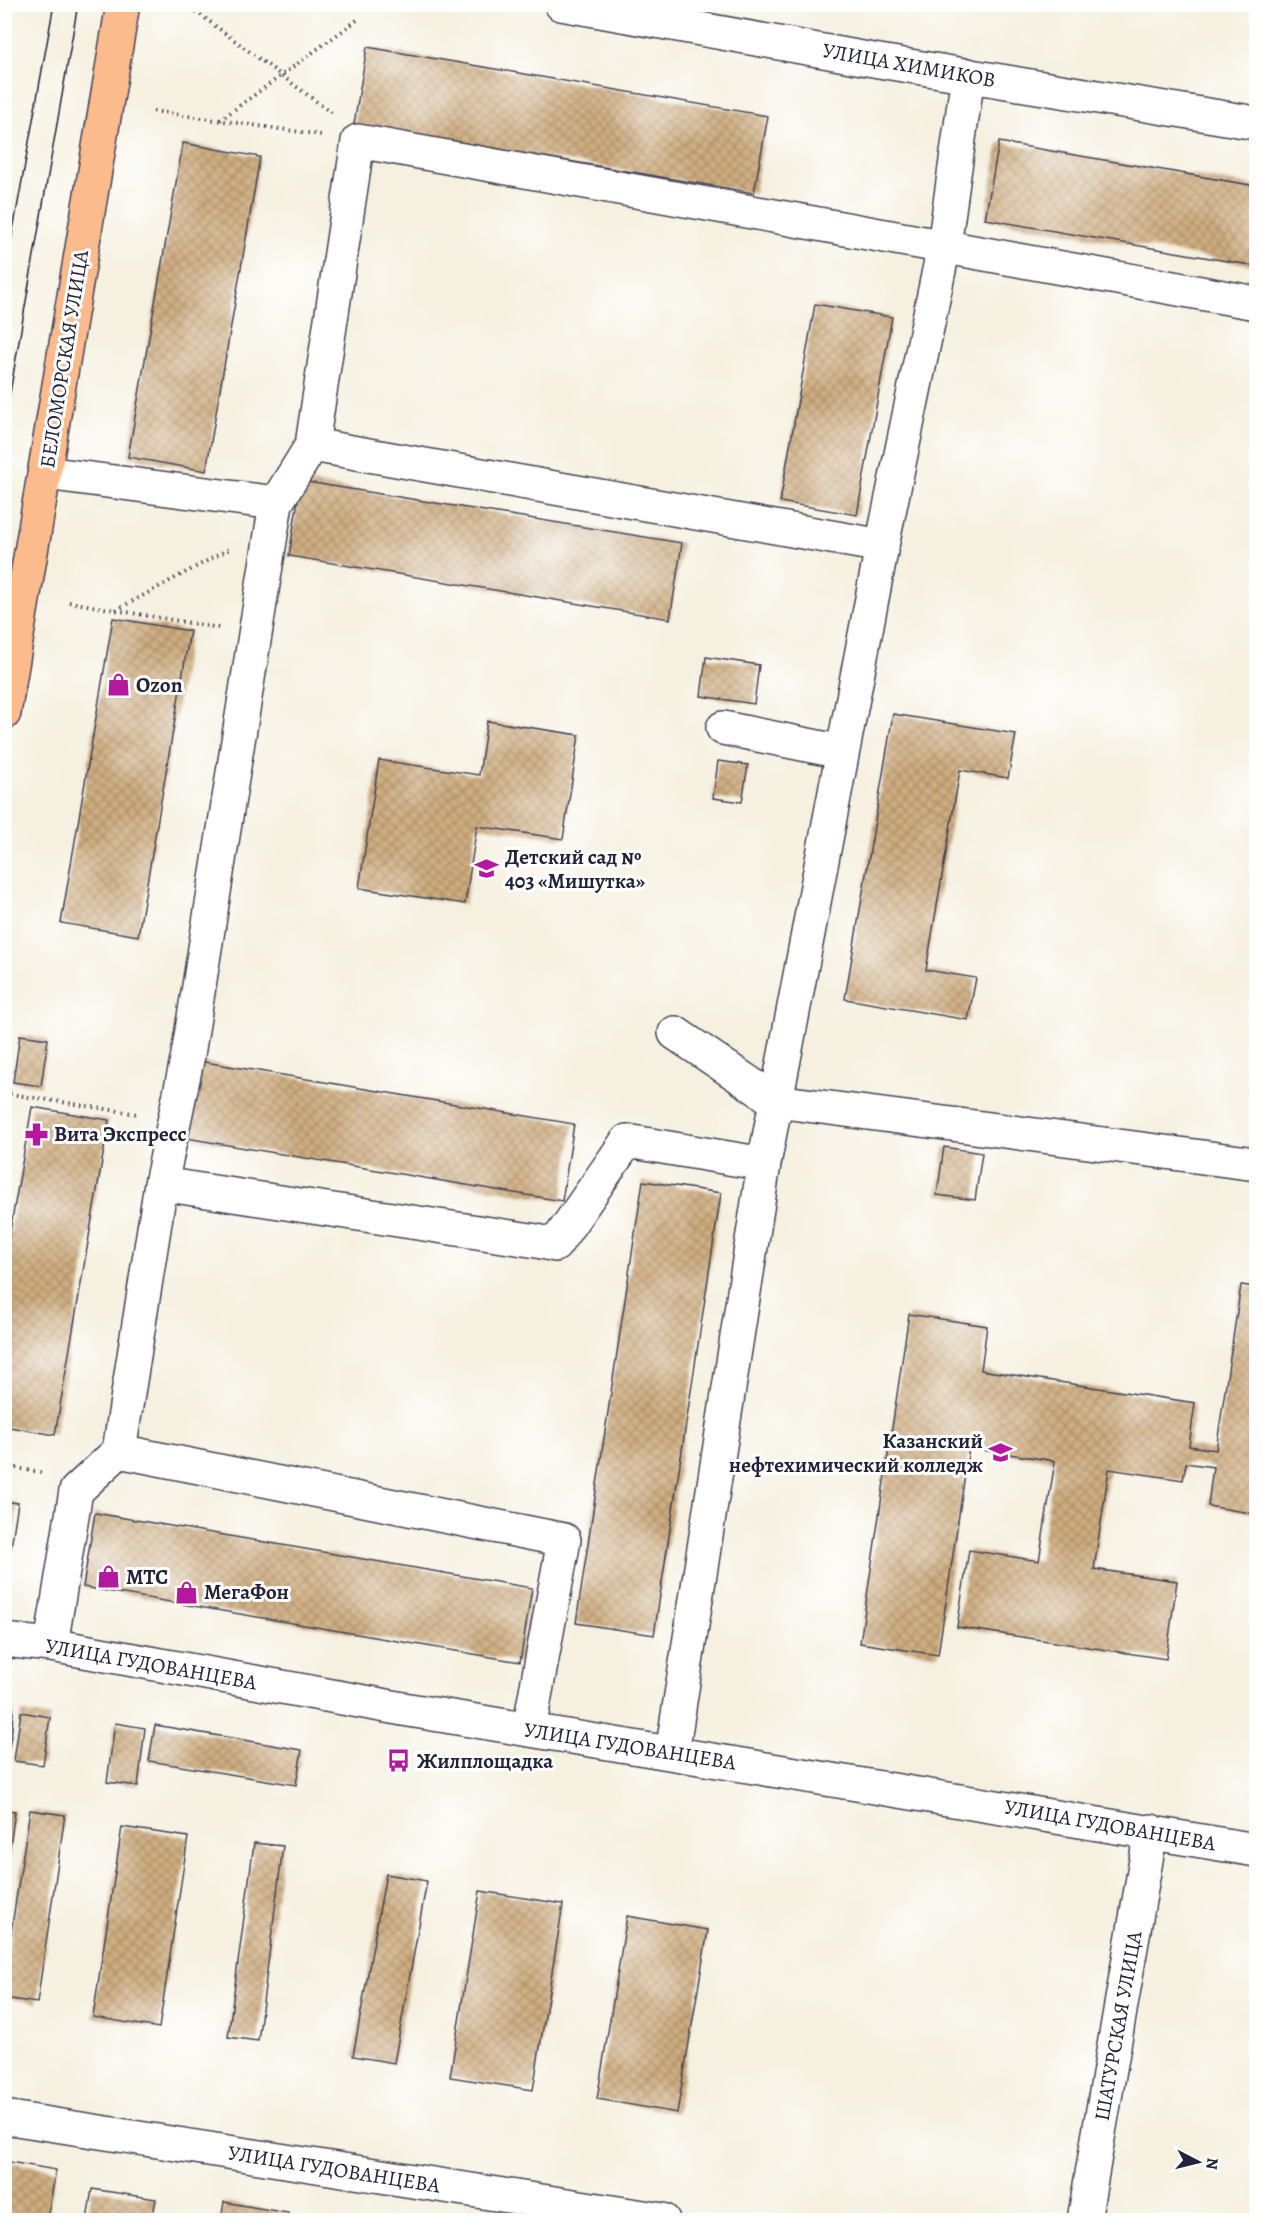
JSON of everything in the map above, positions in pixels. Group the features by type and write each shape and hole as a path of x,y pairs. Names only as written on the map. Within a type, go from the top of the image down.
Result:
{"main road":[{"name":"БЕЛОМОРСКАЯ УЛИЦА","path":"4,713 123,4"}],"street":[{"name":"УЛИЦА ХИМИКОВ","path":"561,4 1257,123"},
{"path":"672,1753 764,1164 882,546 944,246 968,75"},
{"path":"51,1645 76,1491 119,1451 161,1184 188,1056 274,514 312,445 358,141 1257,303"},
{"path":"312,445 882,546"},
{"path":"45,473 274,514"},
{"path":"723,728 842,752"},
{"path":"675,1033 776,1101 1257,1164"},
{"path":"161,1184 555,1245 627,1141 764,1164"},
{"path":"119,1451 564,1540 529,1730"},
{"name":"УЛИЦА ГУДОВАНЦЕВА","path":"4,1640 51,1645 529,1730 1257,1850"},
{"name":"ШАТУРСКАЯ УЛИЦА","path":"1084,2220 1151,1831"},
{"name":"УЛИЦА ГУДОВАНЦЕВА","path":"4,2117 663,2220"}],"path":[{"path":"186,4 333,114 358,141"},
{"path":"220,120 360,18"},
{"path":"153,111 358,141"},
{"path":"115,610 274,514"},
{"path":"69,602 255,634"},
{"path":"4,1093 174,1120"}],"building":[{"path":"367,47 768,116 754,193 354,124"},
{"path":"999,142 1256,186 1256,266 985,219"},
{"path":"183,143 260,157 206,471 128,457"},
{"path":"815,304 892,317 857,515 780,502"},
{"path":"301,481 682,543 670,619 289,556"},
{"path":"113,618 190,631 138,936 61,923"},
{"path":"706,657 759,665 754,704 701,696"},
{"path":"893,714 1016,734 1008,778 960,770 926,970 976,978 968,1020 845,999"},
{"path":"487,721 579,735 563,839 477,826 465,904 359,888 379,760 479,775"},
{"path":"718,761 748,765 742,802 713,798"},
{"path":"20,1035 48,1039 41,1086 13,1082"},
{"path":"199,1061 574,1124 562,1201 186,1138"},
{"path":"32,1107 109,1120 55,1435 4,1426 4,1265"},
{"path":"944,1147 982,1153 975,1200 937,1195"},
{"path":"643,1181 721,1193 654,1635 576,1623"},
{"path":"1241,1285 1256,1287 1256,1514 1208,1506 1213,1467 1186,1463 1183,1480 1109,1469 1094,1569 1177,1581 1166,1659 957,1627 969,1550 1039,1561 1055,1461 969,1448 938,1655 860,1643 909,1314 987,1326 981,1370 1195,1403 1189,1446 1216,1450"},
{"path":"4,1501 18,1503 9,1560 4,1559"},
{"path":"95,1513 532,1588 520,1662 83,1587"},
{"path":"4,1707 13,1708 7,1758 4,1757"},
{"path":"21,1712 50,1717 43,1765 14,1761"},
{"path":"115,1723 145,1728 138,1786 107,1782"},
{"path":"155,1725 302,1750 296,1785 149,1761"},
{"path":"4,1810 15,1811 6,1874 4,1874"},
{"path":"30,1810 65,1815 37,2003 4,1998 4,1977"},
{"path":"122,1827 188,1837 159,2028 93,2017"},
{"path":"254,1843 283,1846 258,2041 228,2037"},
{"path":"386,1874 427,1881 394,2063 353,2056"},
{"path":"480,1891 563,1904 533,2090 450,2077"},
{"path":"627,1916 708,1930 677,2113 597,2099"},
{"path":"4,2161 56,2170 47,2220 4,2220"},
{"path":"92,2189 156,2199 152,2220 87,2220"},
{"path":"224,2202 288,2213 287,2220 221,2220"}],"tram line":[{"path":"4,280 54,4"},
{"path":"4,427 78,4"}],"place":[{"name":"Ozon","path":"118,685"},
{"name":"Детский сад № 403 «Мишутка»","path":"487,869"},
{"name":"Вита Экспресс","path":"36,1134"},
{"name":"Казанский нефтехимический колледж","path":"1001,1453"},
{"name":"МТС","path":"108,1577"},
{"name":"МегаФон","path":"186,1592"},
{"name":"Жилплощадка","path":"399,1761"}]}
